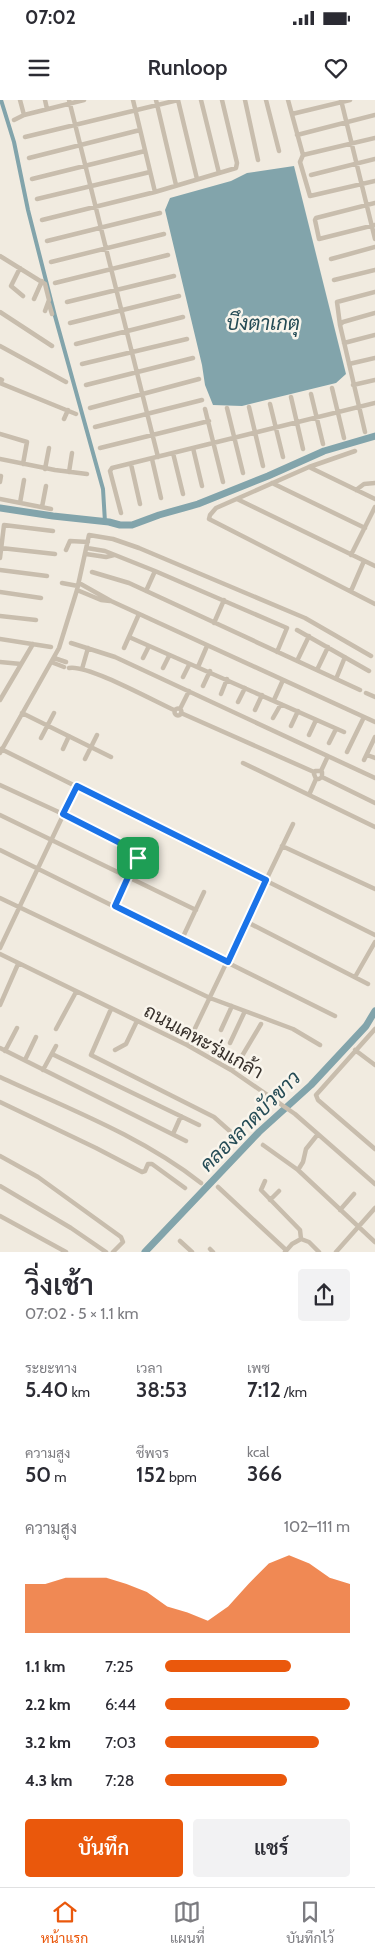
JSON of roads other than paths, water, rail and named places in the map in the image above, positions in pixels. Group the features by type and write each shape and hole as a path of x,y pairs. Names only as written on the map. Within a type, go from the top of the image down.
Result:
{"street":[{"path":"20,100 24,115"},
{"path":"44,100 47,109"},
{"path":"14,120 24,115 84,100"},
{"path":"133,100 155,192"},
{"path":"25,137 135,110 157,102 178,100 197,179"},
{"path":"201,100 219,173"},
{"path":"42,220 155,192 233,170 238,165 222,100"},
{"path":"245,100 258,160"},
{"path":"266,100 278,151"},
{"path":"288,100 303,155 300,162 310,196 375,181"},
{"path":"292,114 350,100"},
{"path":"341,101 375,239"},
{"path":"70,102 158,457"},
{"path":"157,102 176,185"},
{"path":"297,135 375,115"},
{"path":"29,158 140,130"},
{"path":"303,155 375,138"},
{"path":"32,179 145,151"},
{"path":"310,175 375,159"},
{"path":"37,199 150,172"},
{"path":"373,226 319,239 316,218 375,203"},
{"path":"47,241 160,213"},
{"path":"51,262 164,234"},
{"path":"331,259 375,247"},
{"path":"55,283 168,255"},
{"path":"0,256 42,281 47,287 48,303 52,314"},
{"path":"20,268 11,286 23,296"},
{"path":"334,280 375,270"},
{"path":"67,302 174,276"},
{"path":"34,299 42,281"},
{"path":"365,432 340,325 337,302 375,292"},
{"path":"70,323 179,296"},
{"path":"45,311 48,303"},
{"path":"0,312 52,346"},
{"path":"340,325 343,322 375,313"},
{"path":"76,344 183,317"},
{"path":"344,343 375,335"},
{"path":"82,364 187,339"},
{"path":"0,346 66,382"},
{"path":"86,385 193,358"},
{"path":"349,364 375,358"},
{"path":"90,408 198,379"},
{"path":"353,385 375,380"},
{"path":"1,381 76,414"},
{"path":"332,388 344,438"},
{"path":"311,394 324,444"},
{"path":"291,397 303,449"},
{"path":"96,427 202,400"},
{"path":"270,404 283,457"},
{"path":"121,513 111,470 375,404"},
{"path":"249,407 263,466"},
{"path":"227,408 243,473"},
{"path":"64,419 68,410"},
{"path":"205,410 223,482"},
{"path":"100,448 208,421"},
{"path":"0,434 27,442 23,464"},
{"path":"45,469 49,448"},
{"path":"193,448 202,486"},
{"path":"355,451 308,467 216,508 209,519 375,604"},
{"path":"68,472 72,453"},
{"path":"173,453 183,494"},
{"path":"0,459 45,469 87,474"},
{"path":"152,459 162,498"},
{"path":"131,464 140,504"},
{"path":"308,467 375,499"},
{"path":"20,503 24,480"},
{"path":"272,483 365,528"},
{"path":"356,490 364,484 375,483"},
{"path":"42,507 46,486"},
{"path":"0,499 51,509"},
{"path":"237,499 375,566"},
{"path":"351,555 375,507"},
{"path":"0,558 5,518"},
{"path":"4,525 53,531"},
{"path":"371,656 305,618 158,555 129,544 89,535 68,622 52,660 1,750 375,934"},
{"path":"66,550 70,541 88,542"},
{"path":"1,548 55,554"},
{"path":"86,551 105,551 155,570 287,628 277,652"},
{"path":"351,591 364,561"},
{"path":"0,570 47,576"},
{"path":"146,591 155,570"},
{"path":"92,572 121,580 146,591 360,690"},
{"path":"62,583 78,586 375,722"},
{"path":"78,586 101,600 111,601"},
{"path":"0,592 42,598"},
{"path":"214,623 224,600"},
{"path":"124,648 139,614"},
{"path":"0,616 36,620"},
{"path":"297,630 369,671"},
{"path":"297,661 309,636"},
{"path":"129,637 189,665 210,671 344,732"},
{"path":"0,639 51,647"},
{"path":"71,643 115,657 375,778"},
{"path":"0,700 33,644"},
{"path":"143,658 149,646"},
{"path":"198,667 207,646"},
{"path":"317,670 328,647"},
{"path":"82,669 88,648"},
{"path":"163,668 169,656"},
{"path":"336,679 345,657"},
{"path":"52,660 82,669 174,710 177,708 314,772 320,771"},
{"path":"0,662 21,664"},
{"path":"184,677 189,665"},
{"path":"203,686 210,671"},
{"path":"221,694 227,680"},
{"path":"274,700 283,680"},
{"path":"238,702 245,688"},
{"path":"181,711 189,691"},
{"path":"366,693 375,697"},
{"path":"255,710 262,696"},
{"path":"273,718 280,704"},
{"path":"291,726 298,711"},
{"path":"22,713 111,757"},
{"path":"41,738 54,713"},
{"path":"347,752 364,717"},
{"path":"309,735 316,720"},
{"path":"329,743 336,729"},
{"path":"85,759 97,735"},
{"path":"63,749 69,736"},
{"path":"375,737 366,757 375,758"},
{"path":"328,756 320,771 322,777 375,803"},
{"path":"243,763 375,827"},
{"path":"309,795 316,779 314,772"},
{"path":"316,779 322,777"},
{"path":"0,785 63,814 137,852 138,858 115,906"},
{"path":"0,948 2,936 19,907 77,786"},
{"path":"0,815 196,910"},
{"path":"187,1045 293,824"},
{"path":"282,846 375,889"},
{"path":"0,850 335,1016"},
{"path":"182,939 204,892"},
{"path":"0,898 210,998 293,1029 320,1046"},
{"path":"246,922 368,984"},
{"path":"355,977 375,942"},
{"name":"ถนนเคหะร่มเกล้า","path":"0,954 187,1045 231,1070 295,1114 375,1184"},
{"path":"0,1005 18,964"},
{"path":"56,1029 76,992"},
{"path":"221,1030 232,1006"},
{"path":"111,1009 91,1055 214,1117 232,1133"},
{"path":"230,1043 245,1011"},
{"path":"115,1050 126,1044 136,1021"},
{"path":"231,1070 242,1056 261,1024"},
{"path":"5,1051 17,1028"},
{"path":"375,1029 318,1091 316,1098 375,1149"},
{"path":"25,1060 36,1037"},
{"path":"44,1070 56,1046"},
{"path":"0,1048 186,1141"},
{"path":"355,1050 375,1065"},
{"path":"52,1054 199,1125"},
{"path":"0,1077 131,1138 173,1162 201,1183"},
{"path":"0,1102 142,1172 145,1171 148,1164 152,1164 185,1188"},
{"path":"173,1134 181,1116"},
{"path":"298,1170 303,1162 306,1149 318,1134"},
{"path":"263,1145 298,1170 375,1242"},
{"path":"0,1165 2,1157 38,1177 122,1237 123,1242 113,1252"},
{"path":"265,1181 261,1190 300,1230 301,1239"},
{"path":"0,1186 65,1224 106,1252"},
{"path":"218,1188 285,1251 301,1239 309,1242 319,1252"},
{"path":"270,1200 279,1191"},
{"path":"340,1210 354,1194"},
{"path":"336,1252 375,1208"},
{"path":"0,1216 66,1252"},
{"path":"180,1240 192,1252"}],"water":[{"name":"บึงตาเกตุ","path":"294,166 346,374 336,383 242,406 213,405 205,385 202,365 165,210 170,198 231,181 247,173"}],"waterway":[{"path":"1,100 14,142 28,210 55,316 103,489 105,522"},
{"path":"0,508 120,525 132,525 198,504 324,451 375,436"},
{"name":"คลองลาดบัวขาว","path":"145,1252 259,1132 311,1085 366,1026 375,1011"}]}
